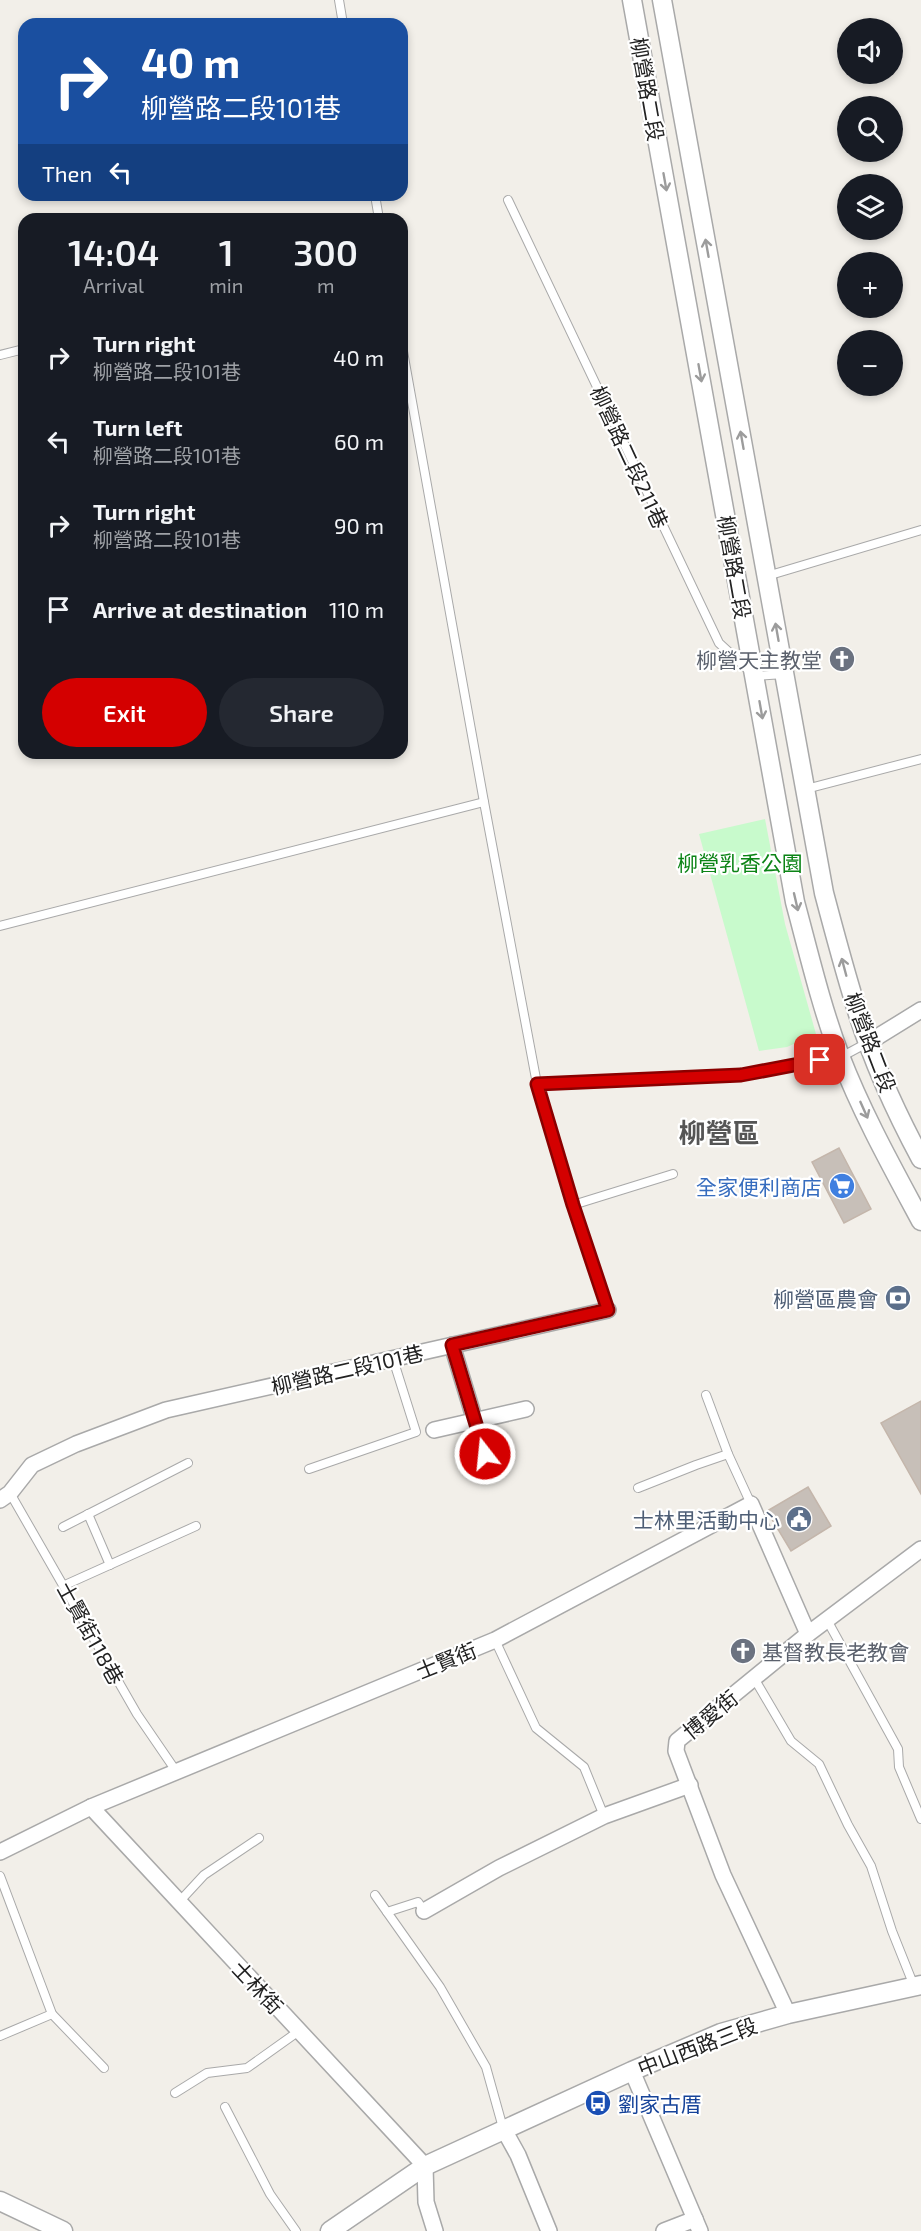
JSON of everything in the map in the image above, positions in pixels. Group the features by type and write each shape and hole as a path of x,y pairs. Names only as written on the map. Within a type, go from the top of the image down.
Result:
{"street":[{"name":"柳營路二段","path":"632,0 795,902 822,1000 841,1057 878,1140 921,1221"},
{"name":"柳營路二段","path":"662,0 824,893 852,996 903,1126 921,1159"},
{"path":"653,114 681,108"},
{"path":"869,1042 921,1010"},
{"name":"柳營路二段101巷","path":"5,1496 32,1465 76,1444 166,1410 608,1310"},
{"path":"452,1345 485,1454"},
{"path":"434,1430 526,1409"},
{"path":"751,1504 808,1634"},
{"name":"士賢街","path":"0,1851 91,1807 495,1640 751,1504"},
{"name":"博愛街","path":"788,2014 723,1875 676,1751 677,1741 808,1634 921,1549"},
{"path":"424,1911 499,1868 604,1816 690,1785"},
{"name":"士林街","path":"91,1807 425,2166"},
{"name":"中山西路三段","path":"330,2231 425,2166 503,2128 721,2033 788,2014 917,1986"},
{"path":"632,2071 697,2225 664,2231"},
{"path":"503,2128 518,2155 549,2231"},
{"path":"425,2166 426,2202 435,2231"},
{"path":"0,2201 63,2231"}],"lane":[{"path":"339,0 342,18"},
{"name":"柳營路二段211巷","path":"508,200 719,644 755,676"},
{"path":"0,355 18,350"},
{"name":"柳營路二段101巷","path":"408,379 537,1084 573,1205 608,1310"},
{"path":"767,576 921,530"},
{"path":"755,676 784,674"},
{"path":"806,789 921,759"},
{"path":"0,926 484,802"},
{"path":"537,1084 741,1075 841,1057 869,1042"},
{"path":"573,1205 673,1174"},
{"path":"309,1469 416,1432 393,1359"},
{"path":"706,1395 728,1454 751,1504"},
{"path":"638,1488 728,1454"},
{"path":"63,1527 188,1463"},
{"name":"士賢街118巷","path":"5,1496 65,1585 136,1714 176,1771"},
{"path":"88,1514 110,1564"},
{"path":"65,1585 196,1526"},
{"path":"827,1620 898,1749 899,1767 921,1818"},
{"path":"495,1640 536,1728 584,1767 604,1816"},
{"path":"754,1678 791,1742 819,1764 848,1825 871,1866 892,1931 917,1986"},
{"path":"179,1902 204,1875 259,1838"},
{"path":"0,1876 52,2014 104,2068"},
{"path":"375,1895 440,1987 486,2067 503,2128"},
{"path":"387,1912 418,1902 424,1911"},
{"path":"0,2036 52,2014"},
{"path":"175,2093 207,2073 247,2068 299,2031"},
{"path":"225,2107 270,2194 296,2231"}],"green space":[{"name":"柳營乳香公園","path":"765,819 785,924 816,1034 787,1047 759,1051 699,834"}],"building":[{"name":"全家便利商店","path":"839,1148 871,1209 844,1223 812,1162"},
{"path":"921,1401 921,1494 881,1423"},
{"name":"士林里活動中心","path":"808,1487 831,1526 791,1551 767,1511"}],"place":[{"name":"柳營天主教堂","path":"842,659"},
{"name":"全家便利商店","path":"842,1186"},
{"name":"柳營區農會","path":"898,1298"},
{"name":"士林里活動中心","path":"799,1519"},
{"name":"基督教長老教會","path":"743,1651"},
{"name":"劉家古厝","path":"598,2103"}],"district":[{"name":"柳營區","path":"719,1132"}],"route":[{"path":"485,1454 452,1345 608,1310 573,1205 537,1084 741,1075 820,1060"}]}
